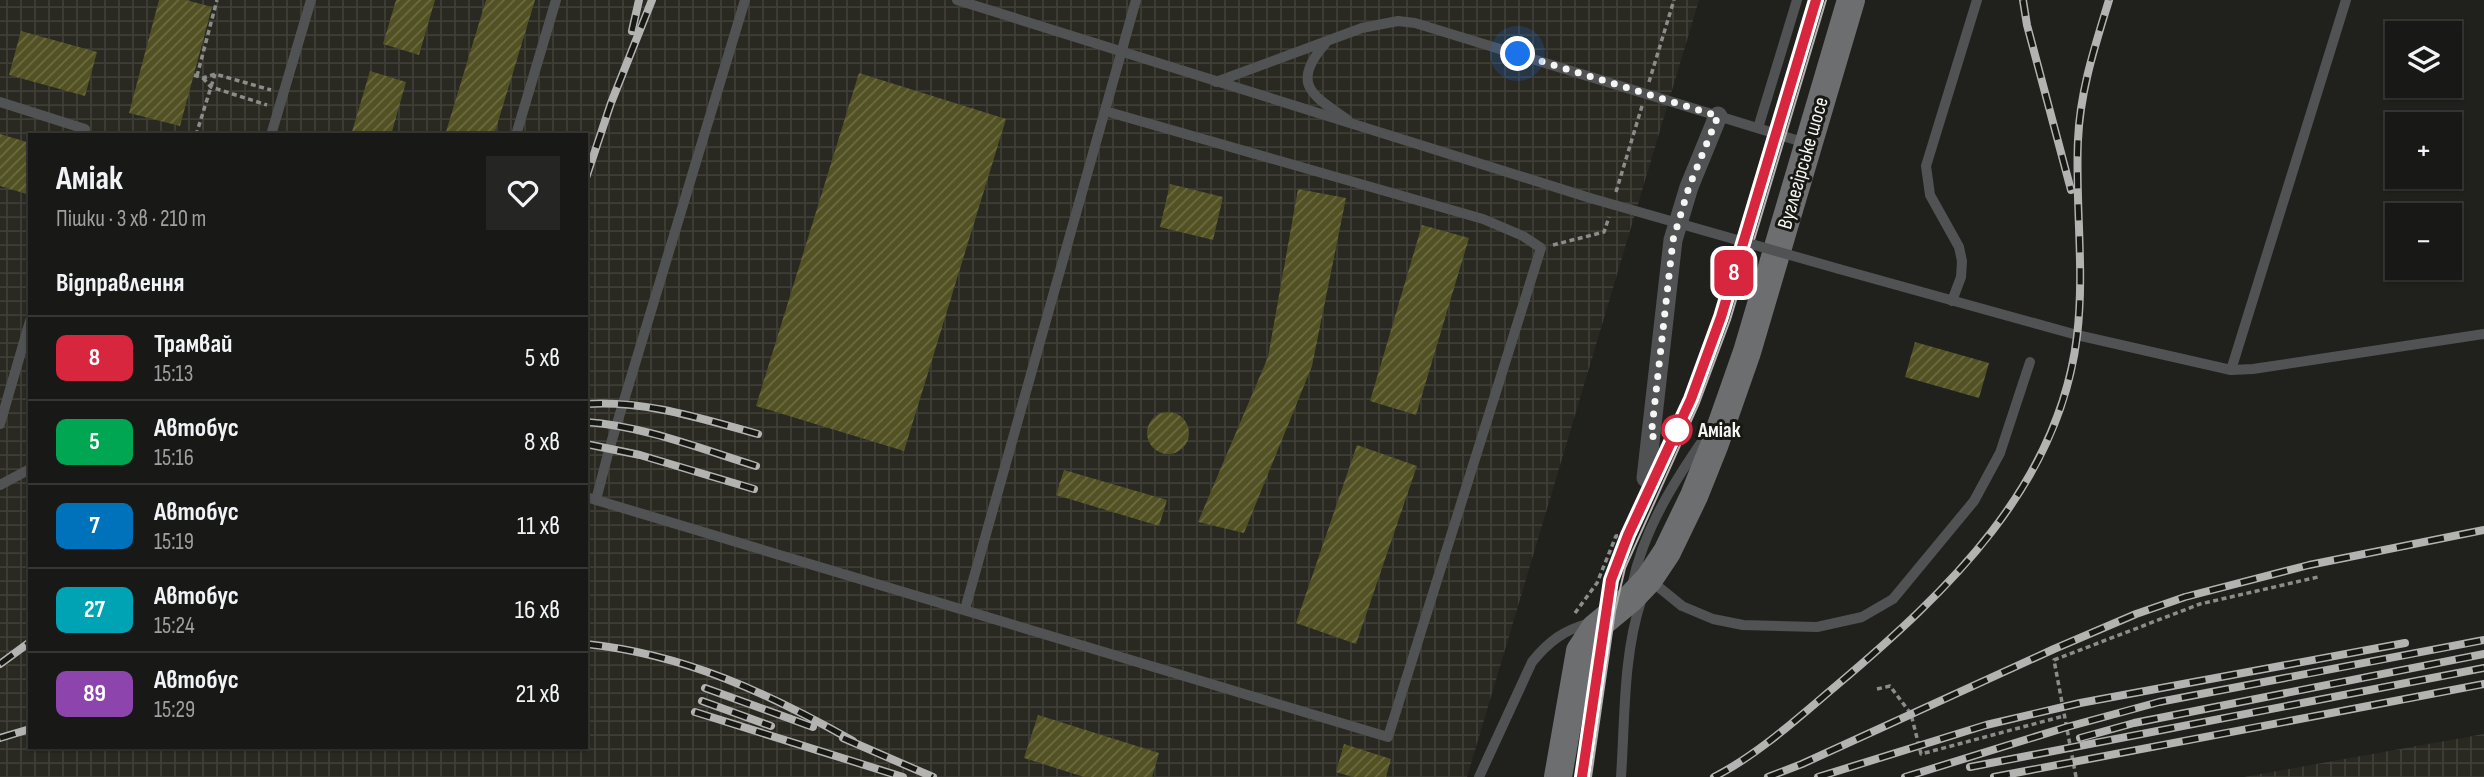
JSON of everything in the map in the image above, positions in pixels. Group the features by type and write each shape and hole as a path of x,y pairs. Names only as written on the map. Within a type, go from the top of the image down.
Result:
{"street":[{"name":"Вуглегірське шосе","path":"1558,777 1580,651 1595,628 1639,589 1667,552 1694,496 1729,406 1851,0"},
{"path":"1646,478 1673,240 1689,187 1718,116"}],"lane":[{"path":"272,133 311,0"},
{"path":"517,133 556,0"},
{"path":"745,0 609,450 591,498 1388,737 1541,248 1523,236 1483,219 1105,111"},
{"path":"957,0 1590,198 2077,335 2231,370 2253,369 2484,334"},
{"path":"965,609 1136,0"},
{"path":"1758,128 1797,0"},
{"path":"1952,301 1961,276 1962,261 1959,247 1930,195 1926,166 1977,0"},
{"path":"2231,370 2346,0"},
{"path":"1216,82 1328,41 1382,23 1398,21 1415,23 1809,144"},
{"path":"1328,41 1307,69 1308,84 1312,93 1320,100 1358,126"},
{"path":"0,102 85,129 84,133"},
{"path":"0,424 28,328"},
{"path":"1620,777 1629,658 1639,589 1713,619 1743,625 1817,627 1862,617 1893,599 1974,500 2000,453 2030,362"},
{"path":"0,485 28,470"},
{"path":"1479,777 1532,662 1545,646 1558,636 1572,628 1604,619"}],"path":[{"path":"216,0 195,75 203,78 211,88 279,108"},
{"path":"1616,195 1674,0"},
{"path":"203,78 215,74 283,94"},
{"path":"197,133 215,74"},
{"path":"1541,248 1604,233 1612,207"},
{"path":"1558,636 1597,583 1616,536 1628,535"},
{"path":"2076,777 2053,660 2200,604 2318,577"},
{"path":"1877,689 1890,687 1911,714 1921,754 2064,716"}],"shaded area":[{"path":"0,0 1699,0 1467,777 0,777"},
{"path":"2484,734 2484,777 2244,777"}],"building":[{"path":"159,0 186,0 212,7 180,126 129,113"},
{"path":"396,0 435,0 419,55 383,44"},
{"path":"486,0 535,0 495,133 446,133"},
{"path":"21,31 97,52 85,96 9,75"},
{"path":"370,71 406,82 392,133 352,133"},
{"path":"859,73 1006,119 904,451 756,406"},
{"path":"0,134 28,142 28,194 0,186"},
{"path":"1170,184 1223,197 1213,240 1160,227"},
{"path":"1298,189 1346,198 1312,366 1244,533 1198,522 1268,357"},
{"path":"1422,225 1469,238 1416,415 1370,401"},
{"path":"1915,342 1989,363 1979,398 1905,377"},
{"path":"1168,412 1183,418 1189,433 1183,448 1168,454 1153,448 1147,433 1153,418"},
{"path":"1357,445 1417,466 1356,644 1296,623"},
{"path":"1064,470 1167,500 1159,526 1056,495"},
{"path":"1038,715 1159,753 1152,777 1084,777 1024,758"},
{"path":"1344,744 1391,759 1386,777 1352,777 1336,772"}],"tram line":[{"name":"8","path":"1582,777 1611,580 1628,535 1691,399 1721,317 1816,0"},
{"path":"1591,777 1615,611 1625,568 1699,403 1730,320 1826,0"}],"railway":[{"path":"632,31 639,0"},
{"path":"588,172 611,103 652,0"},
{"path":"2023,0 2027,25 2071,190"},
{"path":"1714,777 1747,757 1808,710 1878,649 1957,573 1992,532 2022,488 2047,441 2066,390 2077,336 2080,287 2077,164 2079,122 2089,69 2109,0"},
{"path":"588,404 652,408 758,434"},
{"path":"588,422 651,433 756,466"},
{"path":"588,444 640,455 754,489"},
{"path":"1768,777 2054,649 2136,614 2185,597 2309,565 2484,530"},
{"path":"1905,777 2159,702 2484,640"},
{"path":"0,664 28,643"},
{"path":"1818,777 1986,725 2080,703 2405,643"},
{"path":"588,644 657,657 724,678 789,707 853,741"},
{"path":"2080,738 2134,723 2484,654"},
{"path":"1970,767 2484,668"},
{"path":"1994,777 2484,684"},
{"path":"705,688 813,727"},
{"path":"702,701 771,726"},
{"path":"695,712 903,777"},
{"path":"0,738 28,730"},
{"path":"843,738 933,777"}],"place":[{"name":"Аміак","path":"1677,430"}],"route":[{"path":"1518,54 1718,116 1689,187 1671,250 1651,437 1677,430"}]}
